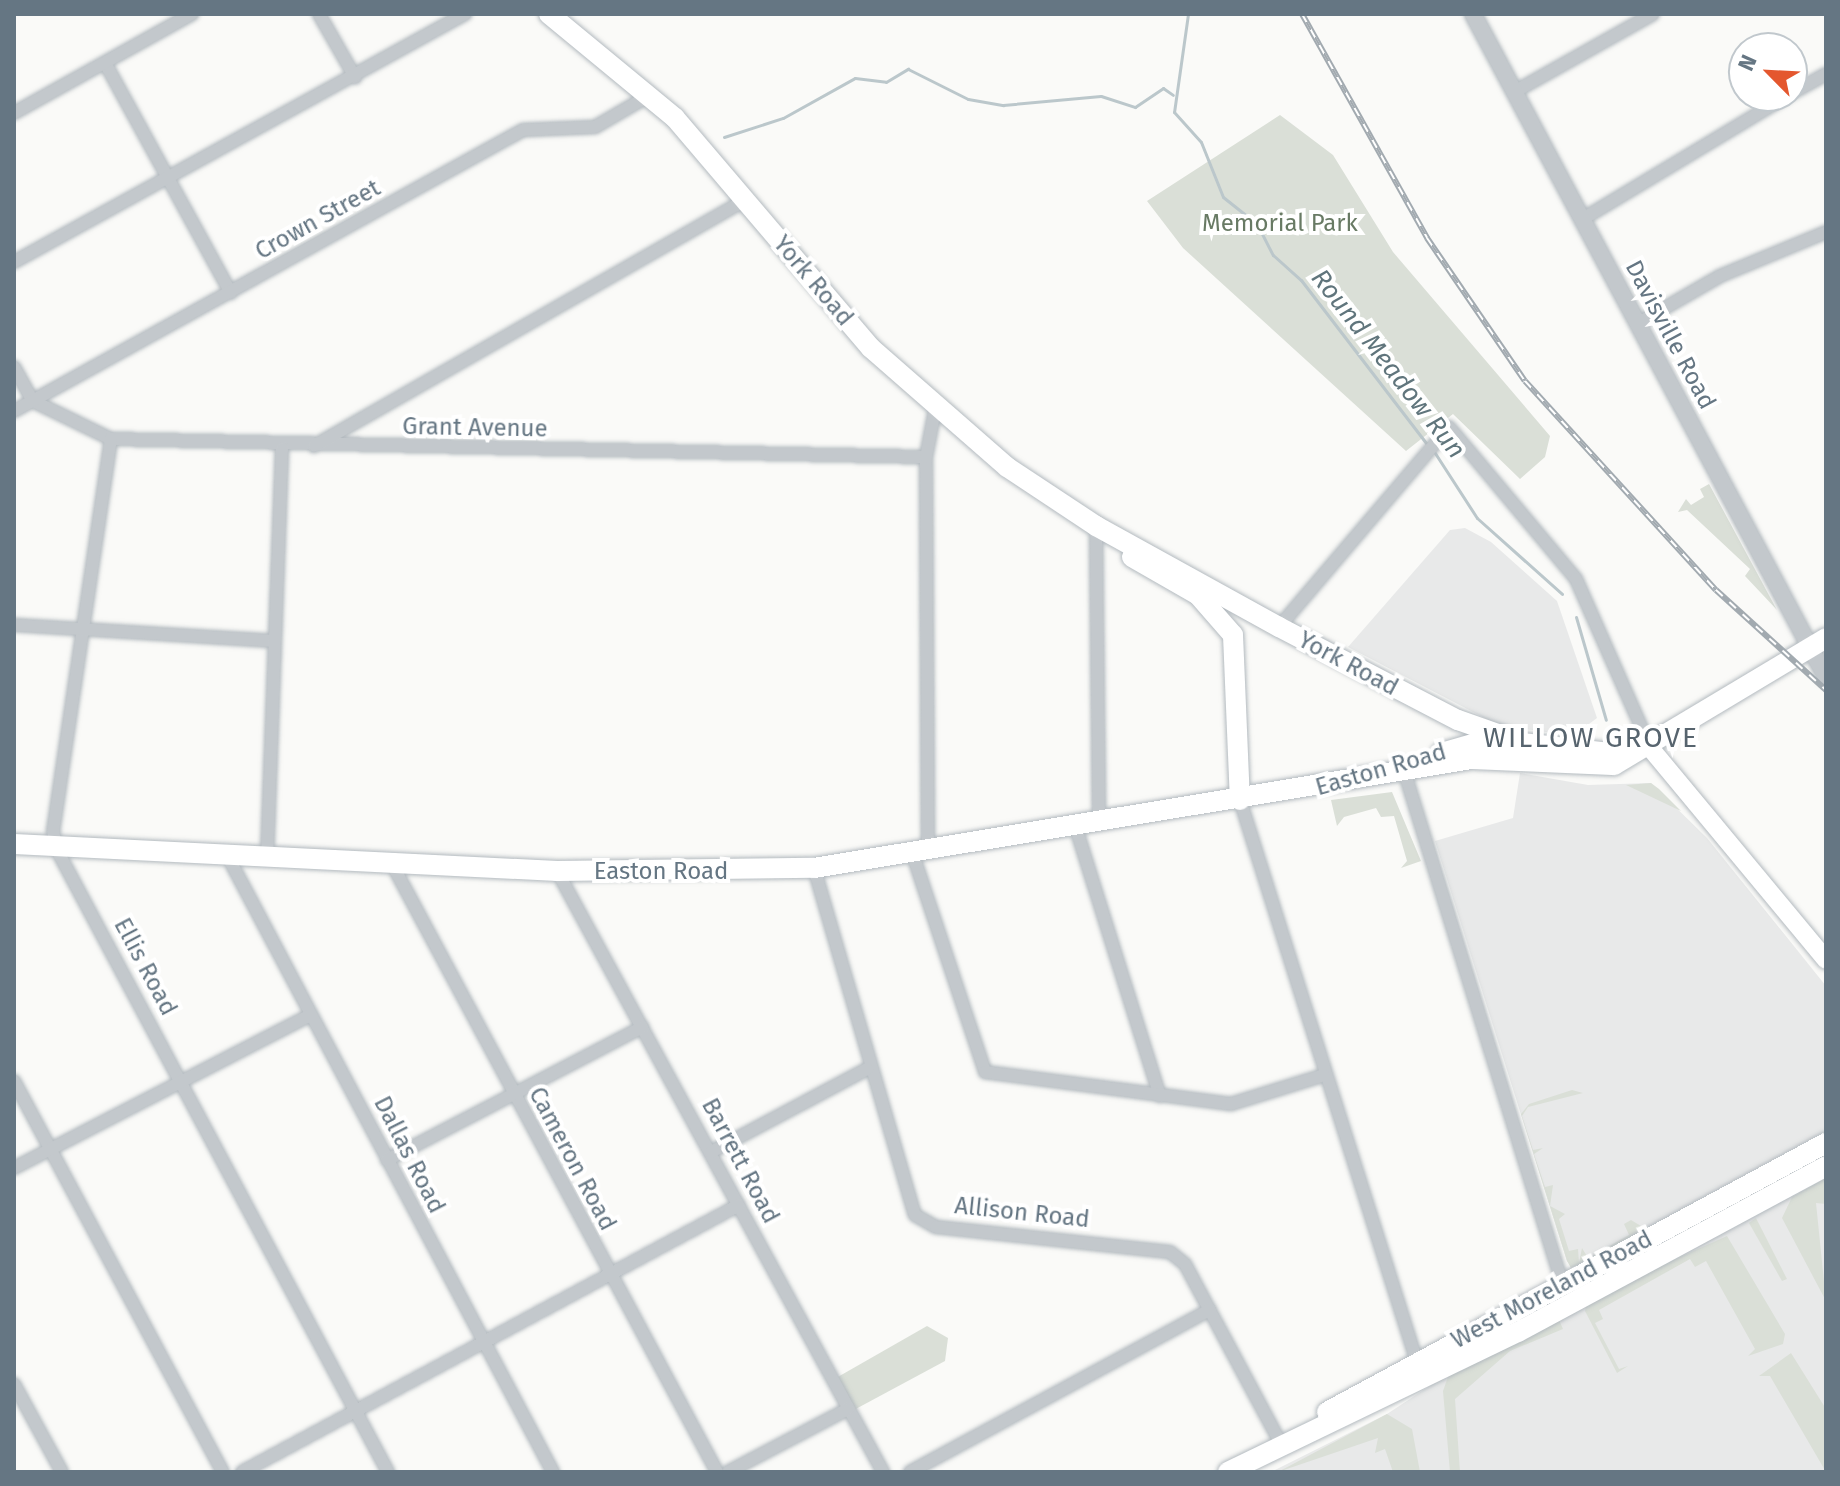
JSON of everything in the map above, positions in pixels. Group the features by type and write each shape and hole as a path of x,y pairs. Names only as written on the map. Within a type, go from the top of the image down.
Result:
{"main road":[{"name":"York Road","path":"549,14 650,95 746,200 851,326 935,410 1096,526 1279,627 1458,720 1523,743"},
{"name":"York Road","path":"1096,526 1118,550 1198,595 1233,635 1240,800"},
{"path":"1818,644 1651,749 1826,960"},
{"name":"Easton Road","path":"1404,769 1476,743 1523,743 1599,754 1651,749"},
{"name":"Easton Road","path":"14,844 57,850 557,871 814,868 1099,821 1302,792 1404,769 1471,759 1598,767 1651,749"},
{"name":"West Moreland Road","path":"1281,1444 1417,1362 1566,1294 1826,1143"},
{"name":"West Moreland Road","path":"1228,1472 1566,1294 1826,1166"}],"street":[{"path":"14,113 105,63 170,20 192,14"},
{"path":"319,14 355,77"},
{"path":"14,262 465,14"},
{"name":"Davisville Road","path":"1473,14 1637,324 1818,644 1826,677"},
{"path":"1514,92 1653,14"},
{"path":"105,63 231,293"},
{"path":"1808,84 1826,74"},
{"name":"Crown Street","path":"14,411 523,130 595,127 650,95"},
{"path":"1581,220 1760,112"},
{"path":"311,448 746,200"},
{"path":"1637,324 1720,276 1826,232"},
{"path":"14,367 33,401"},
{"name":"Grant Avenue","path":"33,401 111,439 282,448 926,457"},
{"path":"935,410 926,457 927,747 920,851 985,1072 1231,1104 1324,1075"},
{"path":"1279,627 1449,427 1576,579 1651,749"},
{"name":"Ellis Road","path":"111,439 53,831 57,850 388,1472"},
{"path":"267,858 282,448"},
{"path":"1096,526 1099,821"},
{"path":"14,625 84,632 273,641"},
{"path":"1404,769 1566,1294"},
{"path":"1240,800 1324,1075 1417,1362"},
{"path":"1075,825 1160,1096"},
{"name":"Dallas Road","path":"228,857 480,1341 553,1472"},
{"name":"Cameron Road","path":"392,864 717,1472"},
{"name":"Allison Road","path":"814,868 867,1069 908,1202 925,1223 1170,1252 1210,1310 1281,1444"},
{"name":"Barrett Road","path":"557,871 883,1472"},
{"path":"14,1168 311,1015"},
{"path":"387,1160 642,1027"},
{"path":"711,1152 867,1069"},
{"path":"14,1081 223,1472"},
{"path":"242,1472 356,1414 480,1341 739,1205"},
{"path":"910,1472 1210,1310"},
{"path":"14,1384 62,1472"},
{"path":"728,1472 848,1409"}],"shaded area":[{"path":"1465,528 1491,542 1557,601 1597,718 1573,736 1498,725 1348,647 1450,530"},
{"path":"1520,773 1588,785 1651,783 1707,838 1826,986 1826,1131 1575,1268 1567,1261 1435,841 1513,818"},
{"path":"1826,1178 1826,1472 1271,1472 1387,1414 1457,1368"}],"green space":[{"name":"Memorial Park","path":"1280,115 1333,155 1393,252 1550,436 1545,457 1520,479 1453,414 1406,451 1183,248 1147,201"},
{"path":"1709,484 1777,610 1745,576 1750,569 1687,510 1678,512 1686,499 1691,505 1704,497 1700,489"},
{"path":"1651,783 1659,789 1681,811 1626,785"},
{"path":"1392,792 1421,861 1401,868 1407,861 1394,816 1381,817 1376,808 1344,817 1337,826 1331,800"},
{"path":"1572,1090 1583,1093 1528,1107 1522,1116 1533,1150 1543,1148 1534,1154 1545,1187 1553,1185 1550,1206 1565,1214 1559,1219 1569,1251 1578,1249 1579,1263 1582,1248 1588,1258 1629,1235 1624,1224 1631,1220 1646,1229 1571,1268 1567,1261 1521,1114 1529,1104"},
{"path":"1826,1178 1826,1204 1816,1203 1826,1301 1782,1218 1792,1197"},
{"path":"1756,1218 1787,1279 1782,1281 1749,1223"},
{"path":"1727,1236 1785,1334 1783,1344 1748,1356 1755,1349 1706,1261 1695,1267 1690,1259 1599,1310 1603,1319 1595,1323 1619,1369 1628,1366 1617,1373 1585,1311 1588,1298"},
{"path":"1559,1320 1563,1329 1510,1351 1455,1399 1460,1472 1450,1472 1443,1391 1449,1374"},
{"path":"927,1326 948,1338 945,1361 852,1411 836,1378"},
{"path":"1791,1353 1826,1409 1826,1472 1770,1376 1759,1376"},
{"path":"1387,1414 1412,1429 1420,1472 1393,1472 1385,1449 1375,1453 1378,1438 1278,1472"}],"waterway":[{"name":"Round Meadow Run","path":"1188,14 1174,112 1201,142 1223,197 1257,224 1273,255 1301,280 1427,444"},
{"path":"724,137 783,118 855,78 886,82 908,69 968,99 1003,105 1101,96 1135,107 1163,88 1173,95"},
{"name":"Round Meadow Run","path":"1433,450 1477,518 1562,594"},
{"name":"Round Meadow Run","path":"1576,617 1606,720"}],"railway":[{"path":"1302,14 1427,238 1525,381 1716,590 1826,690"}],"district":[{"name":"WILLOW GROVE","path":"1591,738"}]}
